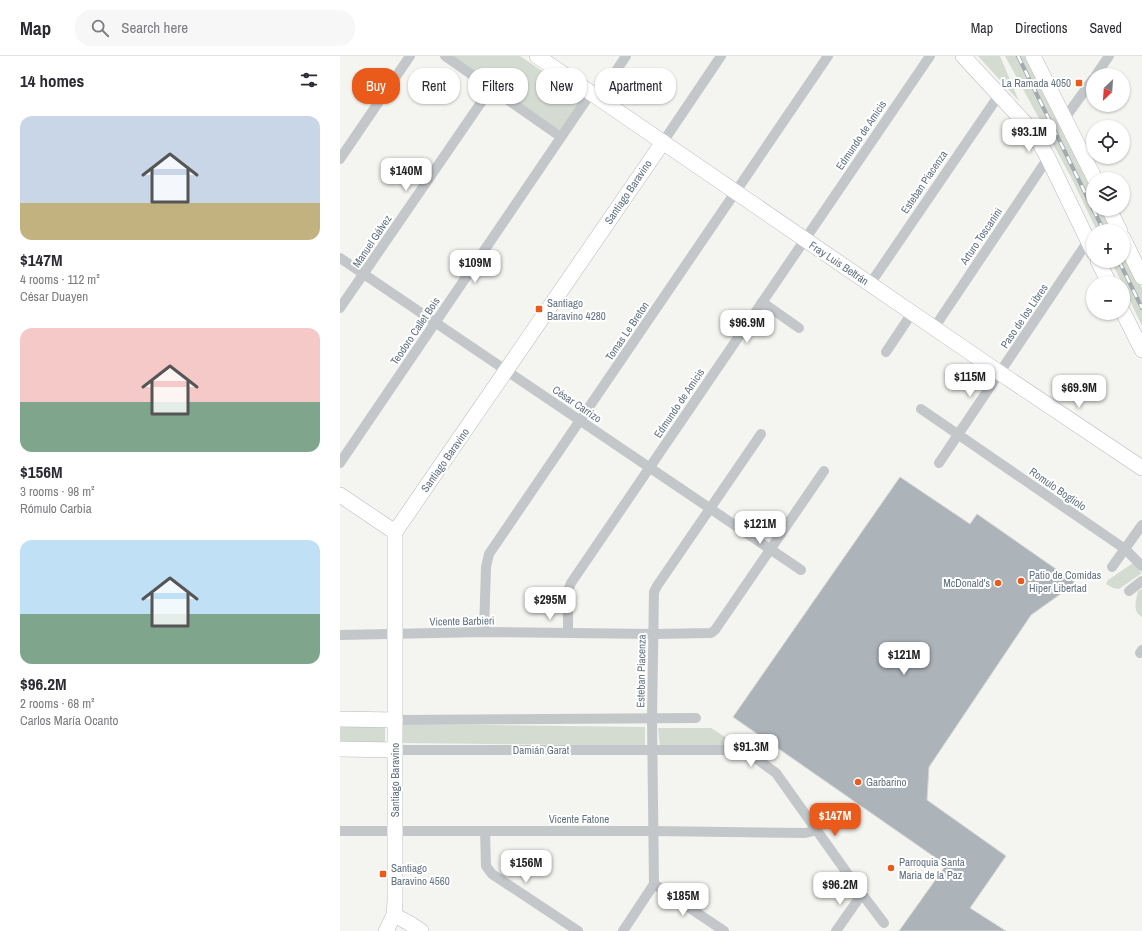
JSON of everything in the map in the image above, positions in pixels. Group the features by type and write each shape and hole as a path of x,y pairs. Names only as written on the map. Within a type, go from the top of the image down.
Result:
{"main road":[{"path":"963,56 1035,135 1048,158 1086,236"},
{"path":"1033,56 1091,172"},
{"name":"Fray Luis Beltrán","path":"540,57 912,313 1142,468"},
{"name":"Santiago Baravino","path":"386,931 394,915 396,901 395,532 663,142"},
{"path":"1130,252 1142,277"},
{"path":"1127,320 1142,350"},
{"path":"340,495 395,532"},
{"path":"340,719 395,720"},
{"name":"Damián Garat","path":"340,749 395,750"},
{"path":"394,915 421,931"}],"street":[{"path":"340,159 410,56"},
{"path":"445,56 468,72"},
{"name":"Teodoro Callet Bois","path":"340,463 561,137 626,56"},
{"name":"Santiago Baravino","path":"663,142 721,56"},
{"name":"Tomas Le Breton","path":"484,632 486,567 489,554 581,421 735,191 828,56"},
{"name":"Edmundo de Amicis","path":"568,632 569,587 930,56"},
{"path":"1101,68 1109,56"},
{"path":"1065,118 1086,88"},
{"name":"Esteban Piacenza","path":"870,284 999,95"},
{"name":"Manuel Gálvez","path":"340,308 480,104"},
{"path":"514,104 561,137"},
{"name":"Arturo Toscanini","path":"934,328 1048,158"},
{"name":"Paso de los Libres","path":"939,464 1000,373 1086,253"},
{"name":"César Carrizo","path":"340,258 801,570"},
{"path":"762,302 800,328"},
{"path":"886,352 912,313"},
{"name":"Romulo Bogliolo","path":"921,409 1125,549 1142,566"},
{"name":"Esteban Piacenza","path":"654,884 652,719 654,598 657,586 761,434"},
{"path":"770,549 824,471"},
{"path":"1112,567 1142,524"},
{"name":"Vicente Barbieri","path":"340,635 484,632 654,634 711,633 715,630 770,549"},
{"path":"1129,591 1142,582"},
{"path":"395,720 696,718"},
{"name":"Damián Garat","path":"395,750 742,750 776,773 818,830"},
{"name":"Vicente Fatone","path":"340,831 653,830 805,833 818,830"},
{"path":"818,830 884,923"},
{"path":"485,831 486,866 492,874 578,931"},
{"path":"623,931 654,884 724,931"},
{"path":"836,931 862,894"}],"shaded area":[{"path":"452,56 520,56 538,68 536,68 536,104 578,104 561,131 522,104 528,104 528,68 469,68"},
{"path":"978,56 1000,56 1019,101"},
{"path":"1005,56 1028,56 1086,175 1086,208 1071,177"},
{"path":"1090,216 1106,216 1110,224 1094,224"},
{"path":"1130,264 1142,288 1142,326 1130,301 1130,276 1118,276 1114,268 1130,268"},
{"path":"1133,563 1142,573 1119,589 1113,588 1106,584 1108,580"},
{"path":"1142,589 1142,617 1137,612 1136,602 1138,591"},
{"path":"340,724 385,724 385,743 340,742"},
{"path":"403,724 645,727 645,746 403,743"},
{"path":"658,728 711,728 739,746 660,747"}],"building":[{"path":"900,477 970,524 977,514 1076,583 1031,615 929,767 927,800 1006,856 970,908 1006,931 899,931 946,865 733,717"}],"railway":[{"path":"1018,56 1086,195"},
{"path":"1096,216 1100,224"},
{"path":"1122,268 1142,308"}],"place":[{"name":"La Ramada 4050","path":"1079,83"},
{"name":"Santiago Baravino 4280","path":"539,309"},
{"name":"Patio de Comidas Hiper Libertad","path":"1021,581"},
{"name":"McDonald's","path":"998,583"},
{"name":"Garbarino","path":"858,782"},
{"name":"Parroquia Santa Maria de la Paz","path":"891,868"},
{"name":"Santiago Baravino 4560","path":"383,874"}]}
